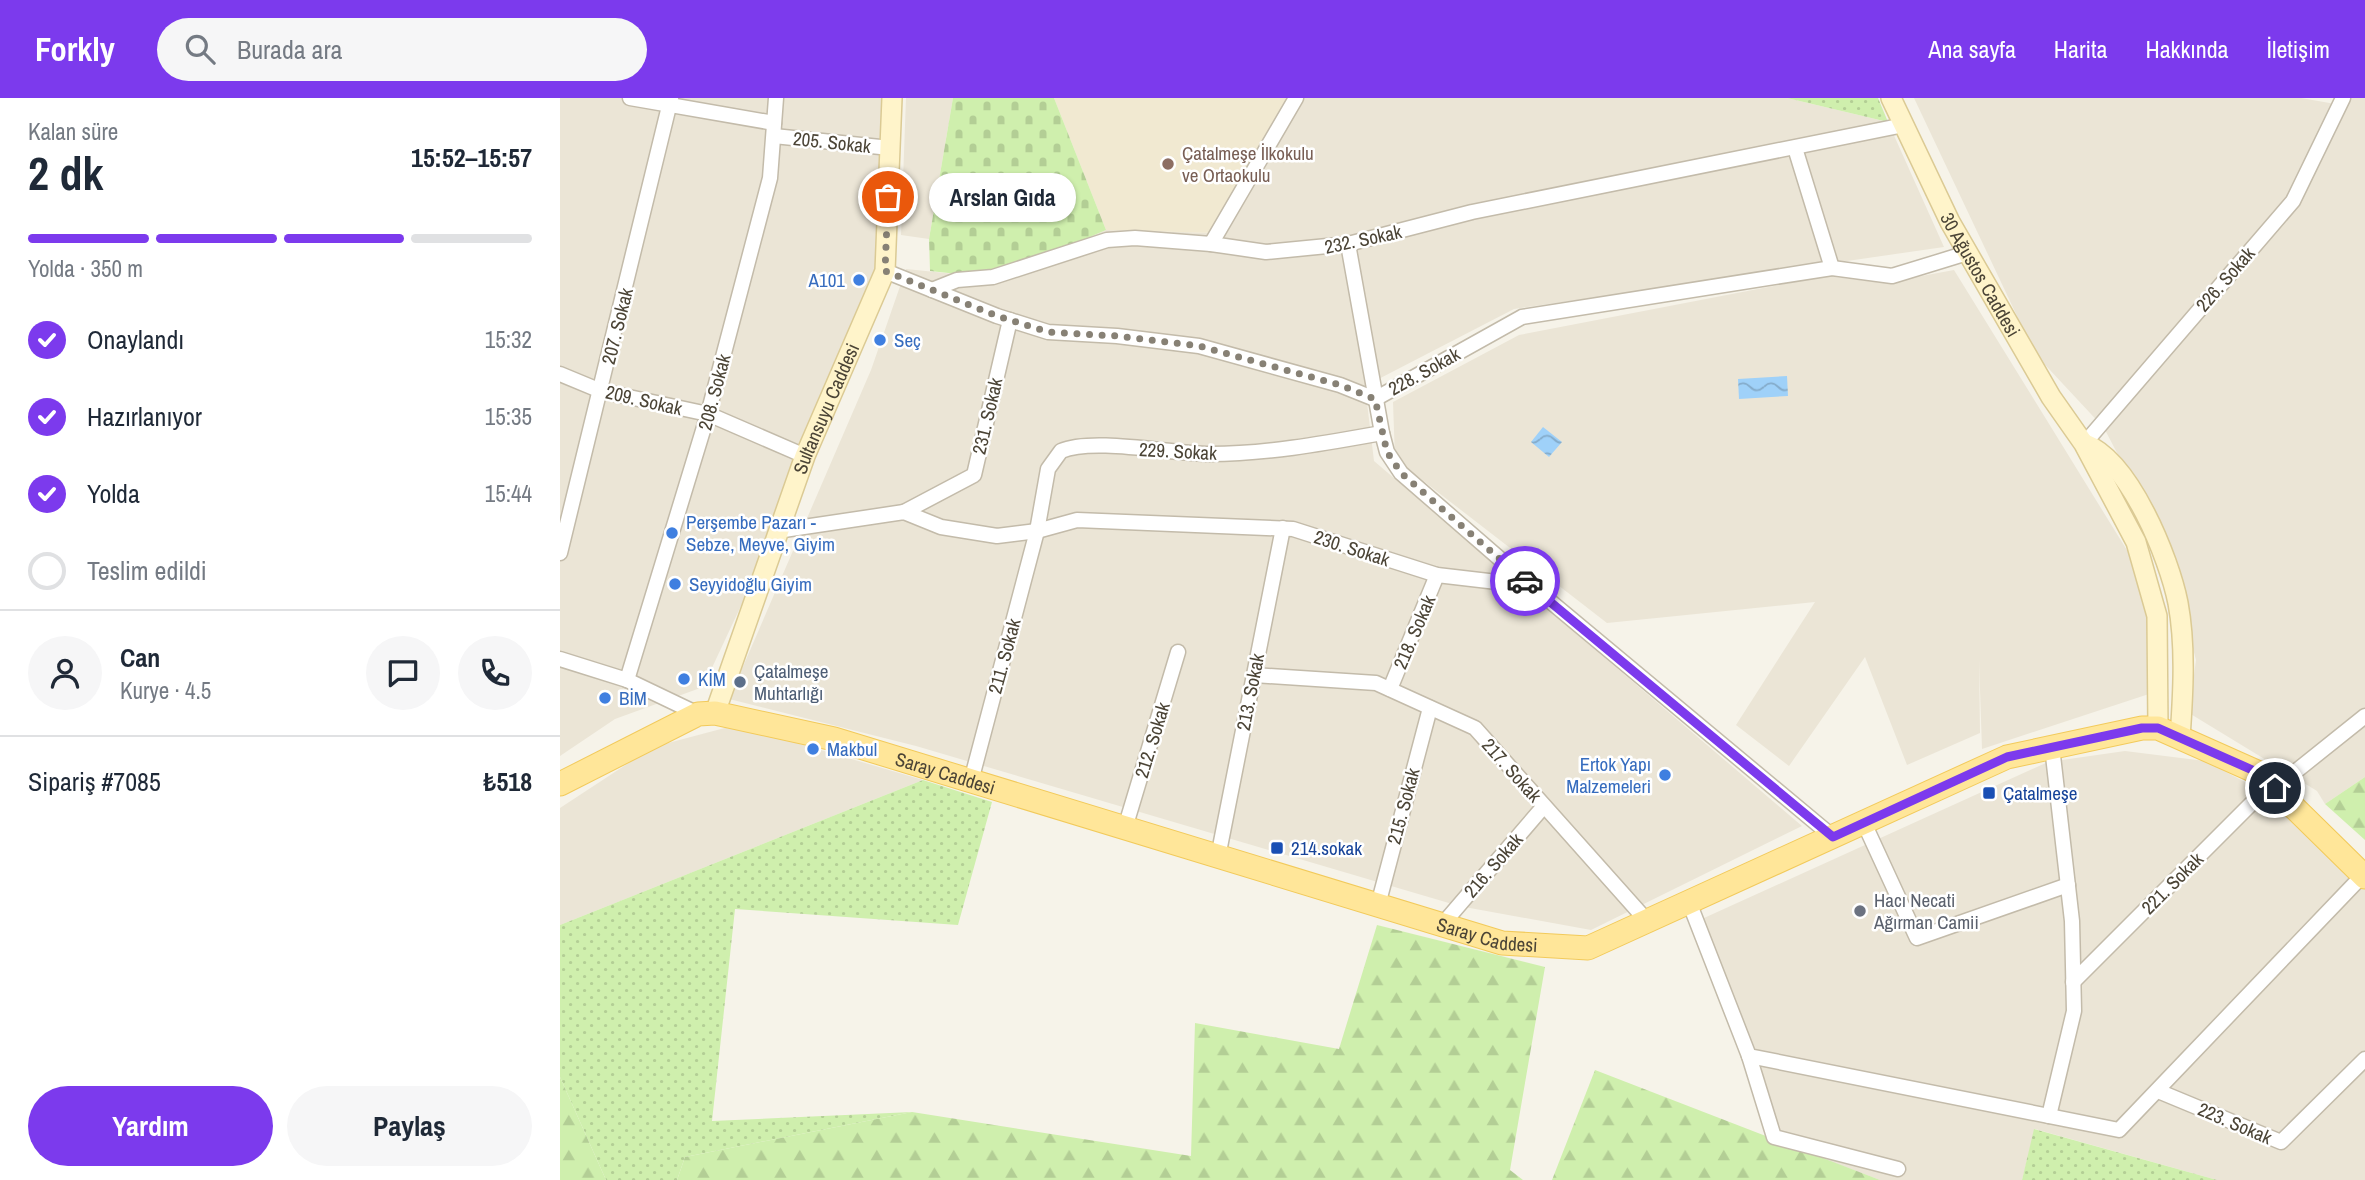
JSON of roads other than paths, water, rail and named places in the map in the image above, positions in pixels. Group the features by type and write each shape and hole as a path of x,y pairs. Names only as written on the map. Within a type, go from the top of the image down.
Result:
{"main road":[{"name":"Sultansuyu Caddesi","path":"707,713 805,456 885,271 892,98"},
{"name":"30 Ağustos Caddesi","path":"1891,98 1967,253 2051,397 2084,444 2136,542 2157,616 2158,728"},
{"name":"30 Ağustos Caddesi","path":"2084,444 2099,449 2127,482 2157,540 2178,603 2183,694 2180,738"},
{"path":"560,784 707,713"},
{"name":"Saray Caddesi","path":"707,713 834,739 1502,943 1588,947 2007,757 2142,728 2158,728"},
{"path":"2158,728 2259,773 2364,876"}],"street":[{"name":"205. Sokak","path":"630,98 671,101 774,130 890,148"},
{"name":"208. Sokak","path":"627,680 708,415 770,177 776,98"},
{"path":"1211,244 1296,98"},
{"name":"226. Sokak","path":"2084,444 2293,201 2343,98"},
{"name":"207. Sokak","path":"560,553 671,101"},
{"name":"232. Sokak","path":"932,290 957,279 993,277 1107,240 1135,238 1211,244 1266,252 1348,244 1472,212 1904,125"},
{"path":"1795,148 1832,268"},
{"path":"1348,244 1382,433 1387,452 1401,473 1515,572 1833,837"},
{"name":"228. Sokak","path":"885,271 1048,332 1117,336 1199,346 1340,385 1375,399 1522,317 1832,268 1892,276 1967,253"},
{"name":"231. Sokak","path":"904,512 974,475 1010,320"},
{"name":"209. Sokak","path":"560,374 601,391 708,415 805,456"},
{"name":"229. Sokak","path":"1037,531 1048,468 1060,450 1070,446 1180,453 1243,453 1382,433"},
{"name":"230. Sokak","path":"777,531 904,512 969,534 997,536 1037,531 1077,520 1283,528 1437,575 1497,582 1515,572"},
{"name":"213. Sokak","path":"1218,857 1283,528"},
{"name":"211. Sokak","path":"971,781 1037,531"},
{"name":"218. Sokak","path":"1390,690 1437,575"},
{"name":"212. Sokak","path":"1125,828 1178,652"},
{"path":"560,659 627,680 707,713"},
{"name":"217. Sokak","path":"1254,675 1376,683 1475,728 1647,921"},
{"name":"215. Sokak","path":"1378,905 1430,708"},
{"name":"221. Sokak","path":"2073,982 2273,786 2365,716"},
{"path":"2049,1116 2074,1011 2068,885 2052,747"},
{"name":"216. Sokak","path":"1442,925 1544,806"},
{"path":"1864,823 1917,938 2068,885"},
{"path":"1749,1056 2119,1130 2364,876"},
{"path":"1689,902 1749,1056 1774,1137 1898,1169"},
{"name":"223. Sokak","path":"2158,1091 2281,1142 2365,1059"}],"water":[{"path":"1787,376 1788,396 1739,399 1738,379"},
{"path":"1543,427 1562,442 1549,457 1531,442"}],"place":[{"name":"Çatalmeşe İlkokulu ve Ortaokulu","path":"1168,164"},
{"name":"Arslan Gıda","path":"888,197"},
{"name":"A101","path":"859,280"},
{"name":"Seç","path":"880,340"},
{"name":"Perşembe Pazarı - Sebze, Meyve, Giyim","path":"672,533"},
{"name":"Seyyidoğlu Giyim","path":"675,584"},
{"name":"KİM","path":"684,679"},
{"name":"Çatalmeşe Muhtarlığı","path":"740,682"},
{"name":"BİM","path":"605,698"},
{"name":"Makbul","path":"813,749"},
{"name":"Ertok Yapı Malzemeleri","path":"1665,775"},
{"name":"Çatalmeşe","path":"1989,793"},
{"name":"214.sokak","path":"1277,848"},
{"name":"Hacı Necati Ağırman Camii","path":"1860,911"}]}
